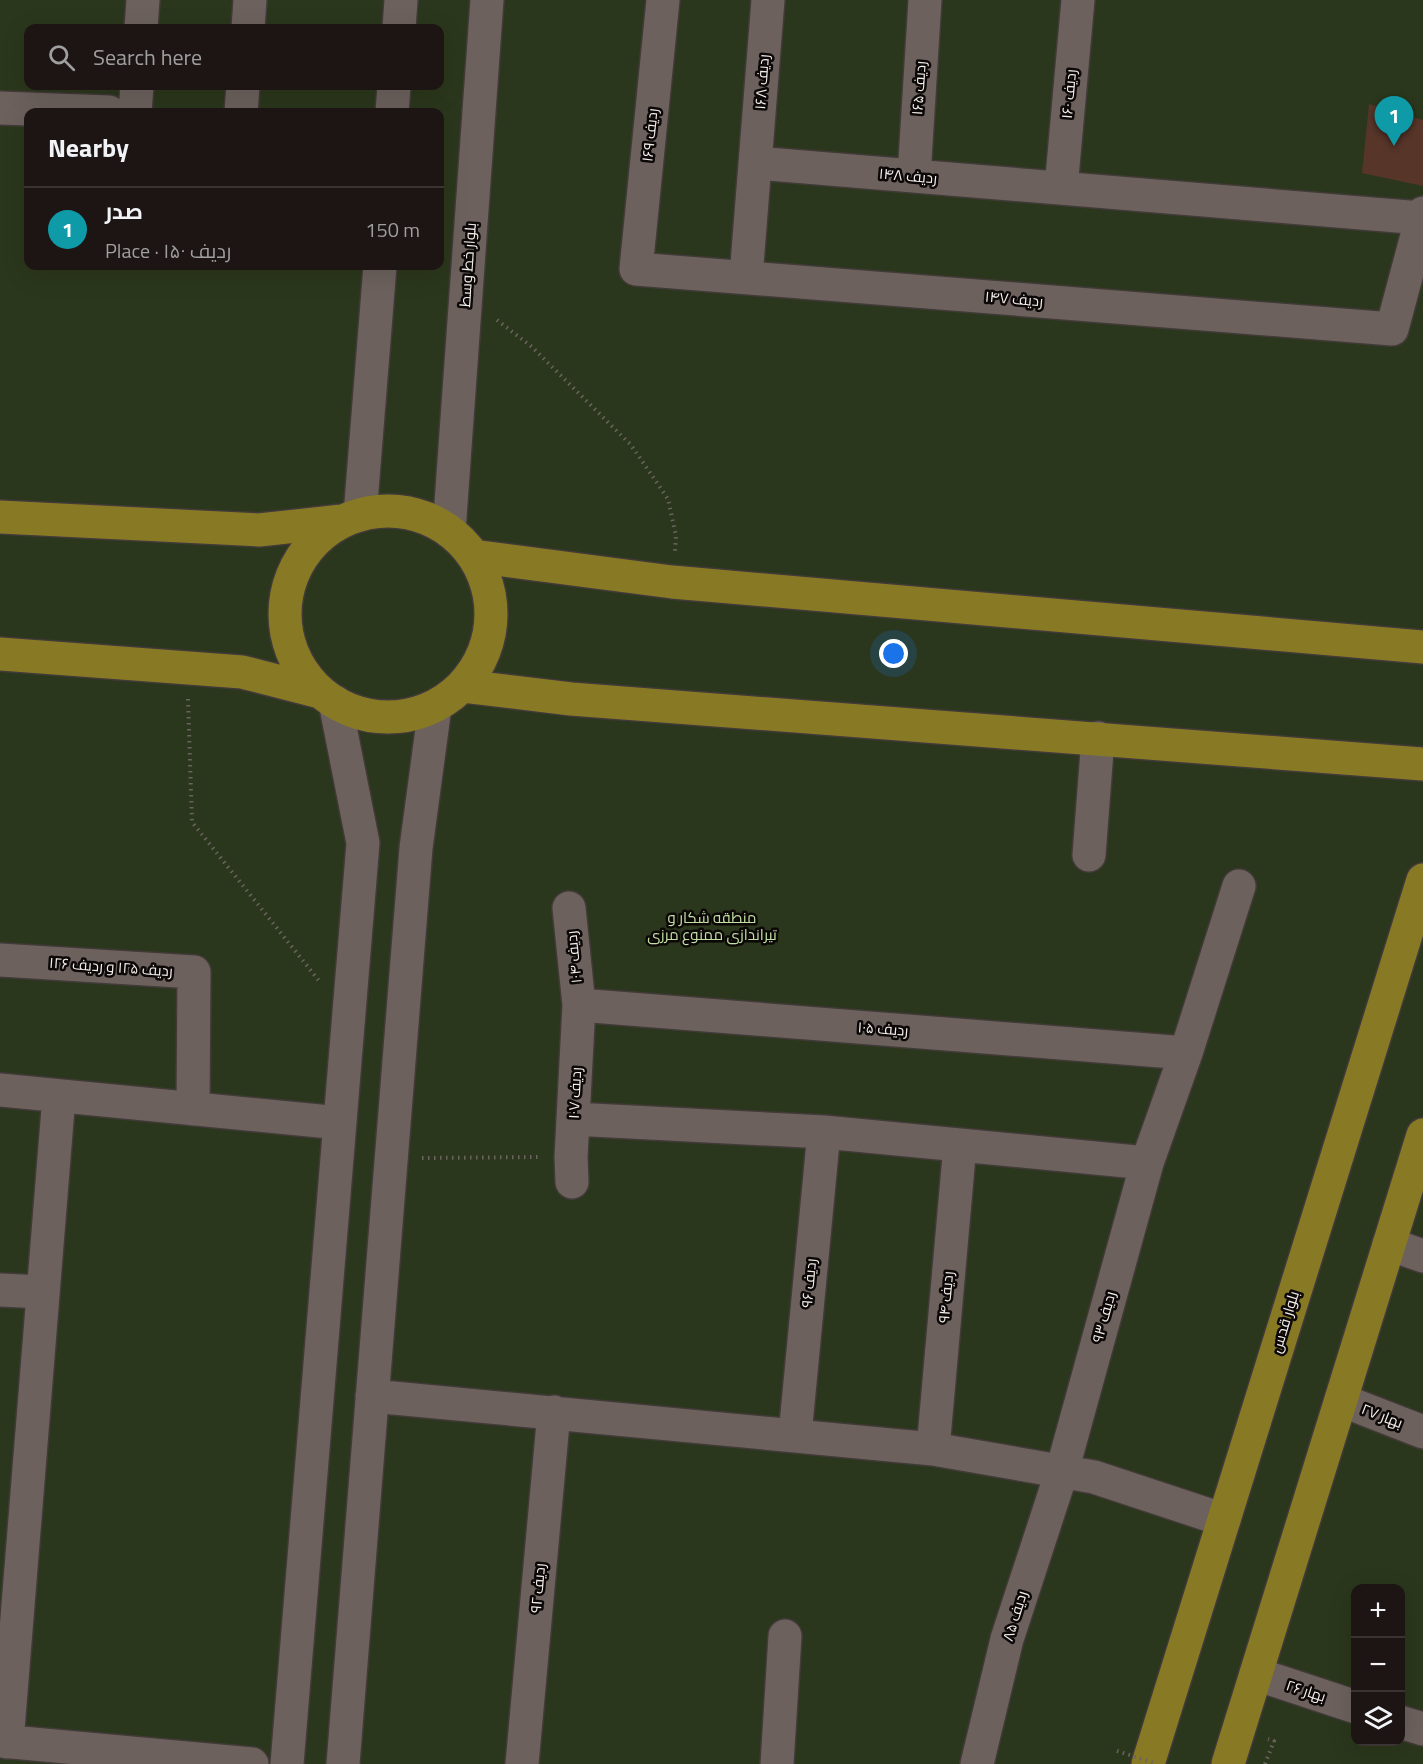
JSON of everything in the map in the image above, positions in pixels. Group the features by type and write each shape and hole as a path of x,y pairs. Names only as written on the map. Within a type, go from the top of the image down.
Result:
{"main road":[{"path":"0,517 259,530 391,511 422,516 449,531 473,556 488,588 492,623 483,657 463,686 435,707 402,717 367,716 328,697 242,672 0,654"},
{"path":"328,697 301,670 289,644 286,605 289,586 300,560 319,537 351,518"},
{"path":"473,556 672,582 1419,649"},
{"path":"463,686 571,699 1408,762 1423,740"},
{"name":"بلوار قدس","path":"1148,1764 1423,880"},
{"path":"1228,1764 1423,1135"}],"street":[{"path":"141,24 143,0"},
{"path":"248,24 250,0"},
{"path":"399,24 401,0"},
{"name":"بلوار خط وسط","path":"449,531 487,0"},
{"name":"ردیف ۱۶۹","path":"636,269 663,0"},
{"name":"ردیف ۱۶۸","path":"746,277 768,0"},
{"name":"ردیف ۱۶۵","path":"914,176 925,0"},
{"name":"ردیف ۱۶۰","path":"1061,188 1078,0"},
{"path":"135,108 137,90"},
{"path":"241,108 243,90"},
{"path":"392,108 394,90"},
{"path":"0,108 24,109"},
{"name":"ردیف ۱۴۸","path":"756,163 1422,215"},
{"name":"ردیف ۱۴۷","path":"636,269 1392,329 1422,215"},
{"path":"351,518 380,270"},
{"path":"287,1764 363,843 328,697"},
{"path":"343,1764 416,848 435,707"},
{"path":"1089,855 1098,738"},
{"name":"ردیف ۹۳","path":"1062,1472 1147,1163 1186,1053 1239,886"},
{"name":"ردیف ۱۰۴","path":"568,908 579,1005"},
{"name":"ردیف ۱۲۵ و ردیف ۱۲۶","path":"0,960 194,972 193,1109"},
{"name":"ردیف ۱۰۵","path":"579,1005 1186,1053"},
{"name":"ردیف ۱۰۷","path":"571,1169 579,1005"},
{"path":"0,1090 340,1123"},
{"path":"59,1096 4,1742 252,1764"},
{"path":"573,1119 824,1132 1147,1163"},
{"name":"ردیف ۹۶","path":"795,1435 824,1132"},
{"name":"ردیف ۹۴","path":"933,1449 960,1145"},
{"path":"1389,1244 1423,1256"},
{"path":"0,1290 44,1292"},
{"path":"372,1396 933,1449 1094,1477 1224,1520"},
{"name":"بهار ۲۷","path":"1341,1400 1423,1432"},
{"name":"ردیف ۹۲","path":"522,1764 554,1412"},
{"name":"ردیف ۸۵","path":"977,1764 1007,1639 1062,1472"},
{"path":"777,1764 785,1636"},
{"name":"بهار ۲۶","path":"1256,1674 1351,1705"},
{"path":"1405,1723 1423,1729"}],"path":[{"path":"466,296 532,347 631,445 668,499 676,536 672,582"},
{"path":"187,668 192,822 349,1019"},
{"path":"391,1159 571,1169"},
{"path":"1265,1764 1274,1741"},
{"path":"1117,1750 1157,1764"}],"green space":[{"name":"منطقه شکار و تیراندازی ممنوع مرزی","path":"0,0 1423,0 1423,1764 0,1764"}],"building":[{"path":"1369,104 1423,120 1423,186 1362,173"}],"place":[{"name":"صدر","path":"1394,146"}]}
